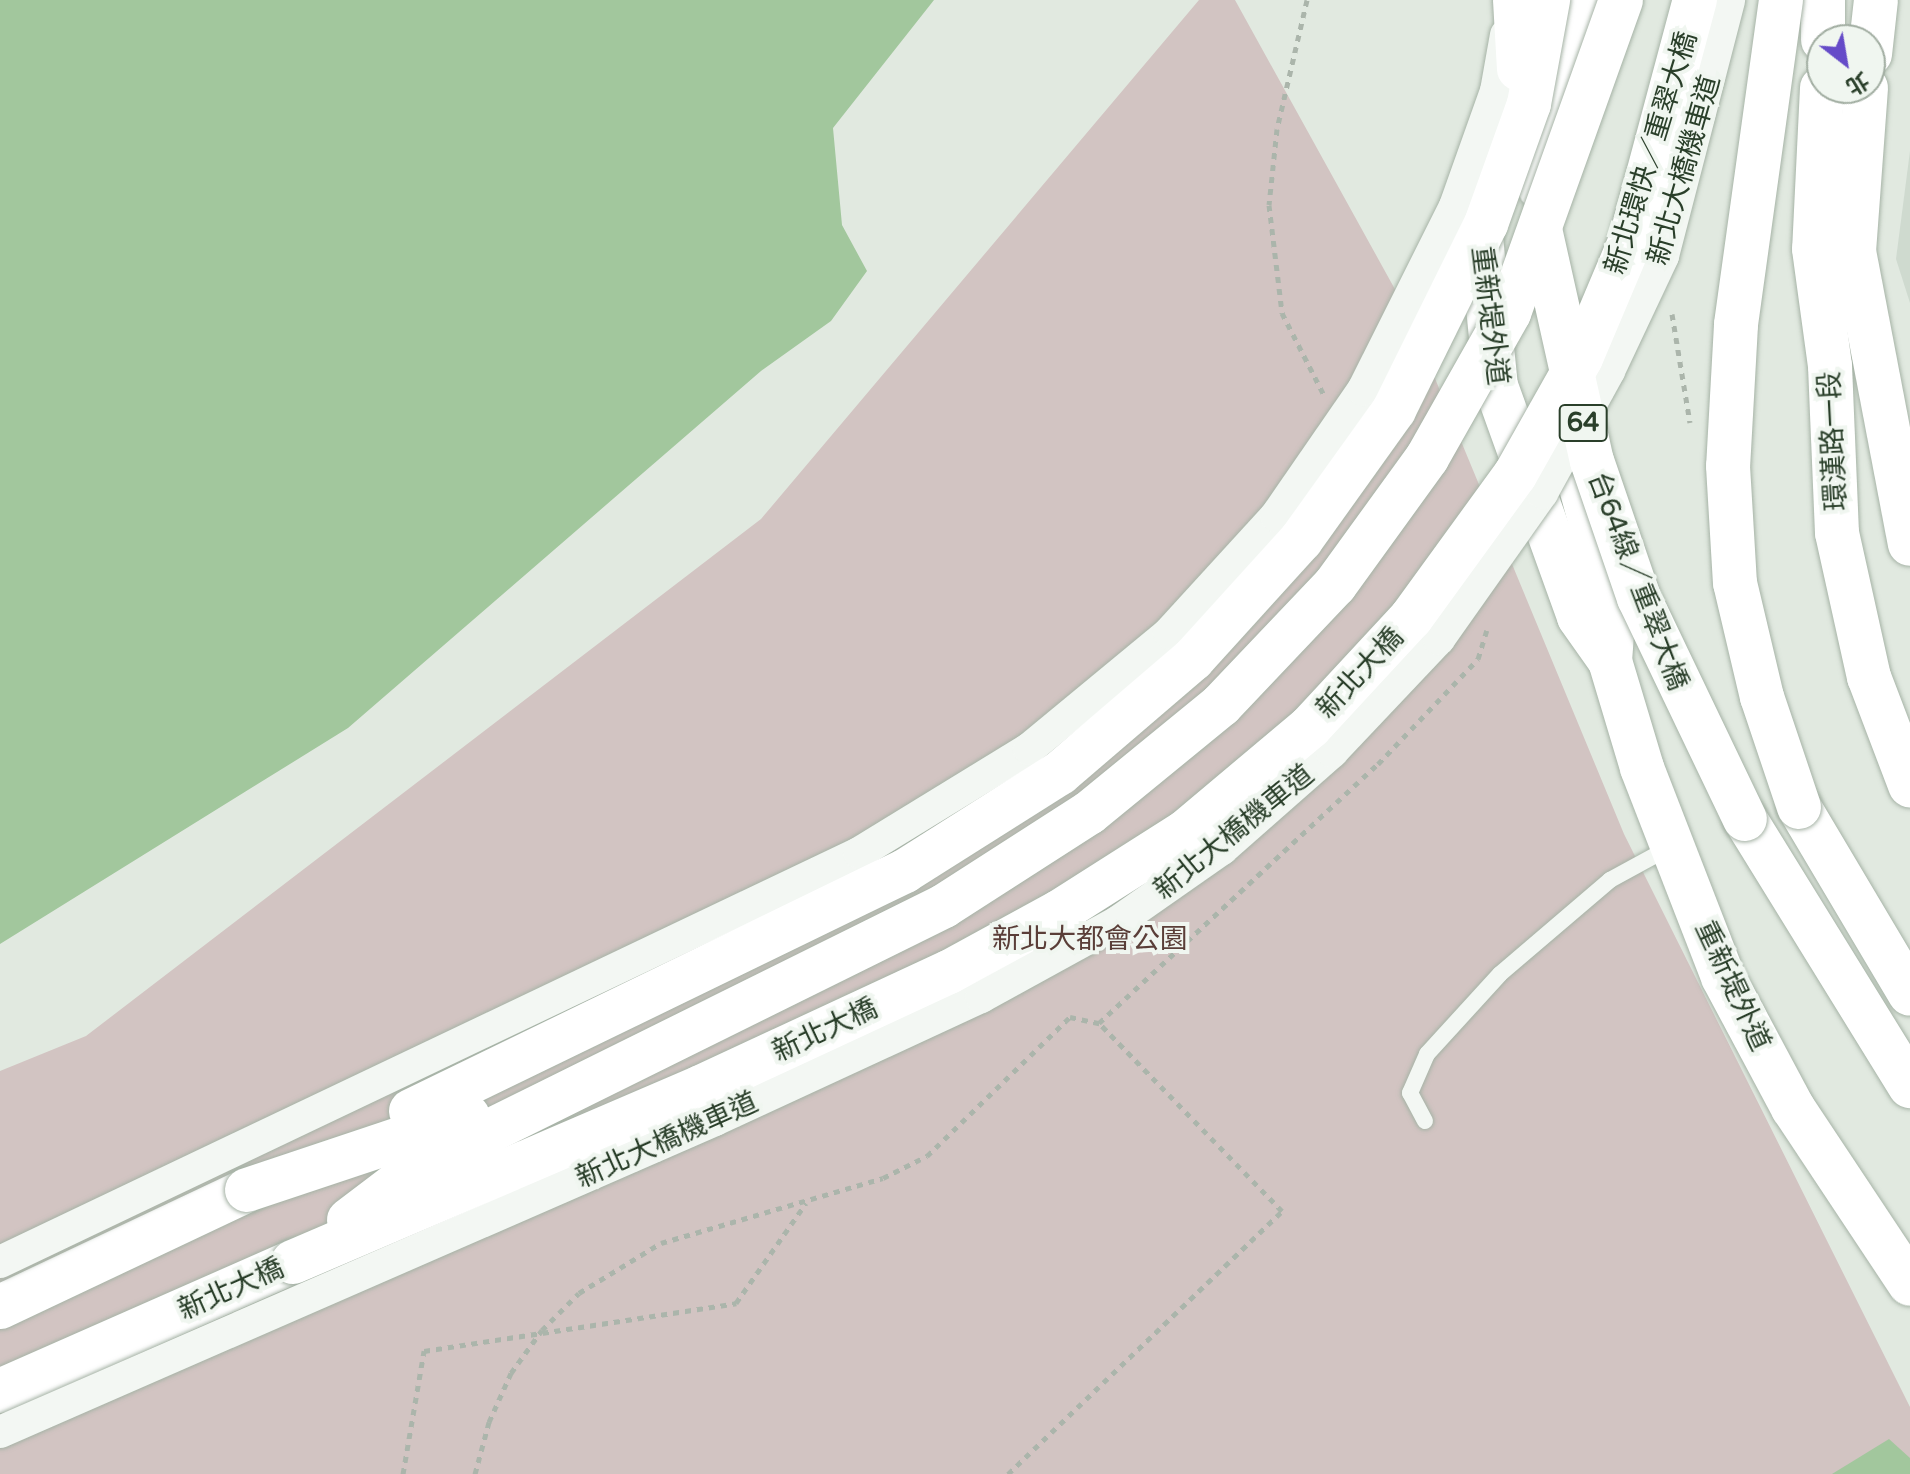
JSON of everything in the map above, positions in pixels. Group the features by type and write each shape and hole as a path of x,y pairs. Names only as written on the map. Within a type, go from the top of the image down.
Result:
{"main road":[{"name":"重新堤外道","path":"1516,0 1478,222 1496,386 1579,617 1610,661 1642,768 1723,977 1793,1108 1910,1284"},
{"name":"台64線／重翠大橋","path":"1516,0 1521,94 1548,279 1592,461 1639,598 1745,819 1910,1086"},
{"path":"0,1307 905,871 1060,773 1193,659 1301,540 1394,410 1486,224 1529,104 1548,0"},
{"name":"重新堤外道","path":"1577,0 1534,218 1574,463 1614,608 1610,661"},
{"path":"247,1190 454,1122 670,1027 976,872 1137,755 1285,612 1402,465 1501,294 1609,0"},
{"path":"293,1262 423,1164 944,906 1089,813 1221,705 1335,585 1427,458 1501,326 1621,0"},
{"name":"新北環快／重翠大橋","path":"1515,475 1581,358 1630,242 1695,0"},
{"path":"1781,0 1736,325 1728,466 1735,583 1762,697 1799,807 1910,994"},
{"path":"1823,0 1823,24"},
{"path":"1873,24 1876,0"},
{"name":"環漢路一段","path":"1821,104 1814,249 1830,366 1837,533 1869,677 1910,785"},
{"name":"環漢路一段","path":"1865,104 1854,251 1910,544"},
{"name":"新北大橋","path":"0,1391 701,1087 949,972 1059,912 1172,840 1320,716 1411,618 1515,475"}],"street":[{"path":"0,1262 859,853 1029,749 1145,652 1276,516 1363,390 1455,206 1496,91 1516,0"},
{"name":"新北大橋機車道","path":"0,1432 715,1120 981,997 1119,921 1222,849 1332,752 1439,639 1542,493 1663,256 1729,0"}],"lane":[{"path":"1425,1121 1410,1093 1427,1054 1500,974 1610,880 1673,845"}],"path":[{"path":"1008,1474 1282,1211 1099,1023"},
{"path":"403,1474 424,1351 736,1303 807,1202"}],"shaded area":[{"path":"0,0 934,0 833,128 842,225 867,271 831,321 761,371 348,728 0,944"},
{"path":"1910,151 1910,303 1896,259"},
{"path":"1889,1439 1910,1458 1910,1474 1832,1474"}],"green space":[{"name":"新北大都會公園","path":"1199,0 1235,0 1407,311 1624,834 1910,1407 1910,1474 0,1474 0,1071 86,1036 761,519"}]}
